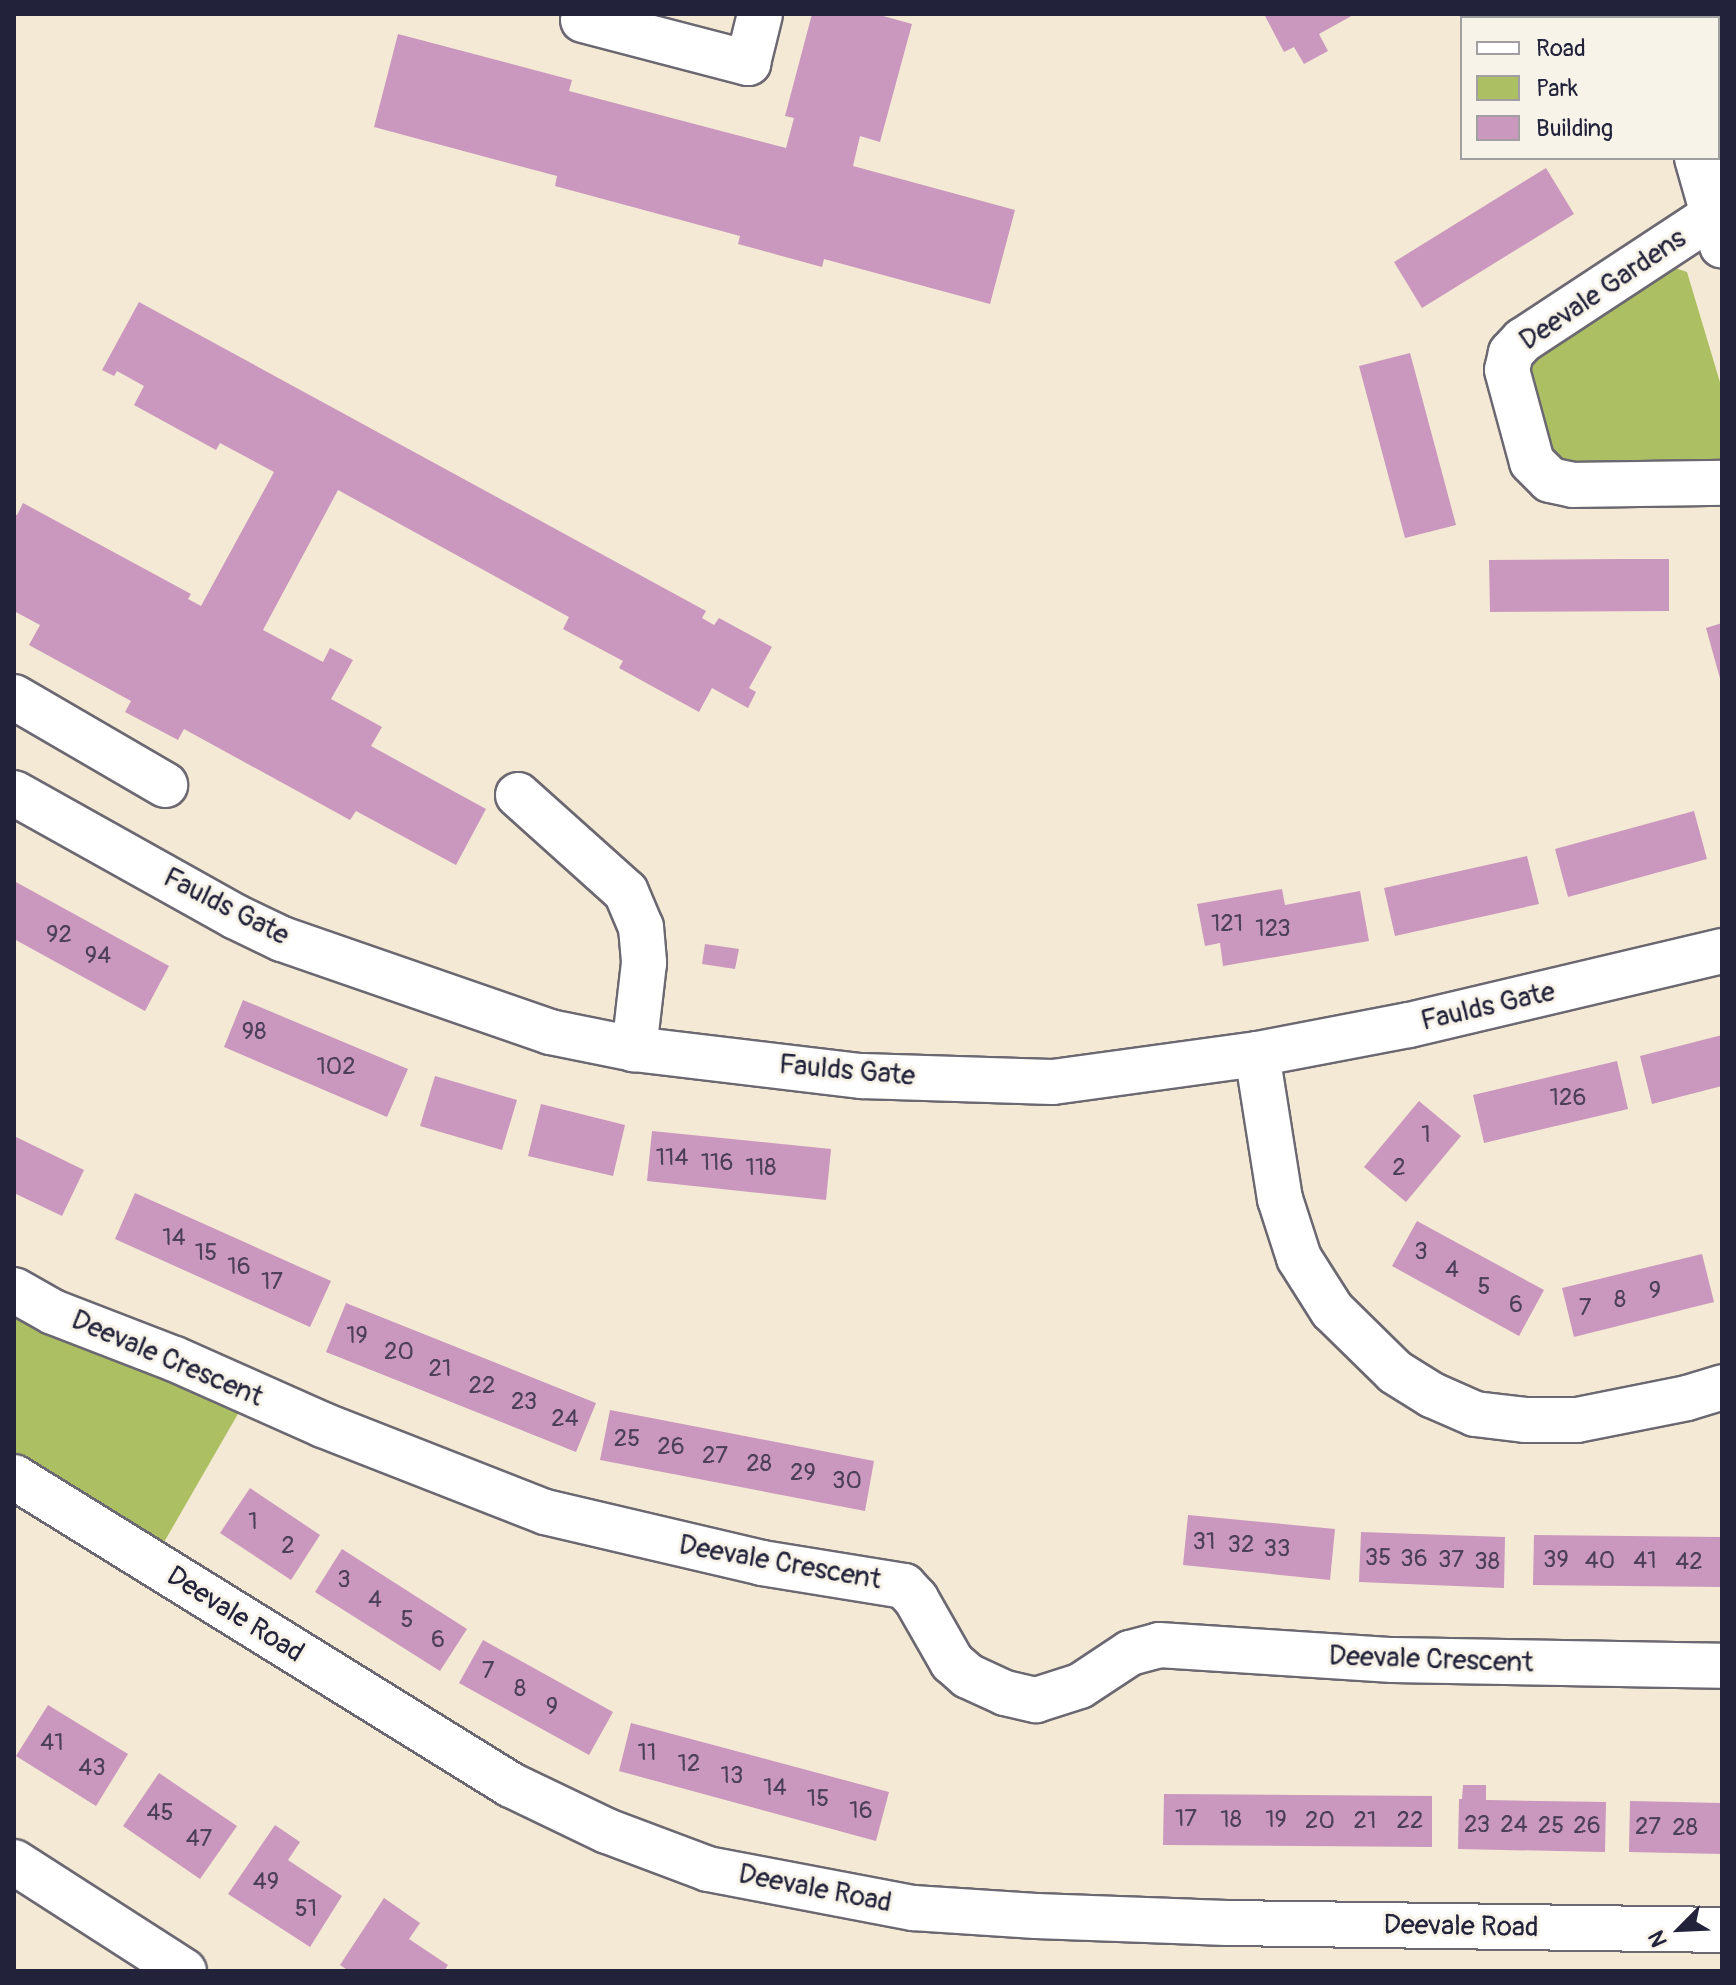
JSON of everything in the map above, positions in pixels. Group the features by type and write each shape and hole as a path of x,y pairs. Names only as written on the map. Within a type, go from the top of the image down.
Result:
{"street":[{"path":"583,20 748,63 760,14"},
{"name":"Deevale Gardens","path":"1698,160 1718,230 1523,340 1511,353 1507,370 1532,462 1550,480 1573,485 1722,483"},
{"path":"14,697 165,785"},
{"name":"Faulds Gate","path":"14,793 236,917 282,939 550,1032 634,1049 862,1076 1053,1082 1257,1054 1409,1025 1722,951"},
{"path":"518,795 626,892 641,927 644,963 634,1049"},
{"path":"1257,1054 1280,1199 1299,1258 1332,1310 1395,1372 1432,1395 1475,1414 1525,1420 1577,1420 1687,1398 1722,1387"},
{"name":"Deevale Crescent","path":"14,1290 34,1317 175,1359 323,1425 545,1512 762,1563 904,1586 916,1599 952,1662 968,1676 996,1690 1036,1700 1080,1686 1130,1653 1159,1645 1393,1660 1722,1666"},
{"name":"Deevale Road","path":"14,1477 511,1785 607,1831 708,1869 913,1908 1036,1916 1290,1925 1722,1930"},
{"path":"14,1862 184,1971"}],"green space":[{"path":"1675,268 1687,272 1722,389 1722,461 1707,467 1579,467 1569,463 1556,454 1548,441 1529,377 1530,360 1660,271"},
{"path":"14,1290 250,1393 152,1563 14,1477"}],"building":[{"path":"812,14 876,14 912,24 880,142 860,136 853,166 1015,210 990,304 824,259 822,267 738,244 740,236 555,186 557,176 374,127 398,34 572,80 569,91 786,148 794,118 785,116"},
{"path":"1264,14 1355,14 1319,34 1328,51 1304,64 1294,47 1284,52"},
{"path":"1485,14 1546,16 1486,16"},
{"path":"1546,168 1574,214 1422,308 1394,262"},
{"path":"139,302 706,611 702,618 714,625 719,618 772,647 749,688 756,692 748,708 712,688 699,712 619,668 623,661 563,629 569,617 338,490 263,630 323,662 330,648 353,660 331,699 382,727 371,746 486,809 456,865 356,811 350,820 184,729 178,740 125,712 131,701 29,645 40,625 14,611 14,514 17,515 23,503 191,594 188,599 201,606 274,472 220,443 216,450 134,405 144,386 117,371 114,376 102,370"},
{"path":"1410,353 1456,525 1405,538 1359,366"},
{"path":"1669,559 1669,611 1490,612 1489,560"},
{"path":"1722,623 1722,682 1721,682 1706,628"},
{"path":"1694,811 1707,859 1568,897 1555,849"},
{"path":"1527,856 1539,904 1395,936 1384,888"},
{"path":"14,881 169,966 145,1011 14,939"},
{"path":"1282,889 1285,905 1360,891 1369,941 1223,966 1220,943 1205,946 1197,904"},
{"path":"705,944 739,949 735,969 702,964"},
{"path":"243,1000 408,1069 387,1117 224,1047"},
{"path":"1722,1035 1722,1086 1652,1104 1640,1056"},
{"path":"1617,1061 1628,1109 1484,1143 1473,1095"},
{"path":"435,1076 517,1100 502,1150 420,1126"},
{"path":"1419,1101 1461,1136 1406,1202 1364,1167"},
{"path":"541,1104 625,1125 613,1176 528,1156"},
{"path":"652,1131 831,1149 826,1200 647,1181"},
{"path":"14,1136 84,1170 62,1216 14,1193"},
{"path":"135,1193 331,1281 310,1327 115,1239"},
{"path":"1417,1221 1544,1290 1519,1336 1392,1266"},
{"path":"1702,1254 1714,1302 1574,1337 1562,1288"},
{"path":"346,1303 596,1403 576,1452 326,1352"},
{"path":"610,1410 874,1461 865,1511 600,1460"},
{"path":"250,1488 320,1535 291,1580 220,1533"},
{"path":"1188,1515 1335,1529 1330,1580 1183,1565"},
{"path":"1361,1532 1505,1537 1504,1588 1359,1582"},
{"path":"1534,1535 1722,1537 1722,1587 1533,1585"},
{"path":"342,1549 467,1629 440,1671 315,1592"},
{"path":"483,1640 613,1712 589,1755 459,1683"},
{"path":"48,1705 128,1754 96,1806 16,1756"},
{"path":"631,1723 889,1792 876,1841 619,1771"},
{"path":"159,1773 237,1826 200,1879 123,1826"},
{"path":"1463,1785 1486,1785 1486,1800 1606,1802 1605,1852 1458,1849 1459,1799 1462,1799"},
{"path":"1164,1794 1432,1796 1432,1847 1163,1845"},
{"path":"1630,1801 1722,1803 1722,1854 1629,1852"},
{"path":"275,1825 300,1842 288,1860 342,1896 310,1947 228,1894"},
{"path":"384,1898 420,1923 409,1939 448,1965 444,1971 349,1971 340,1965"}]}
